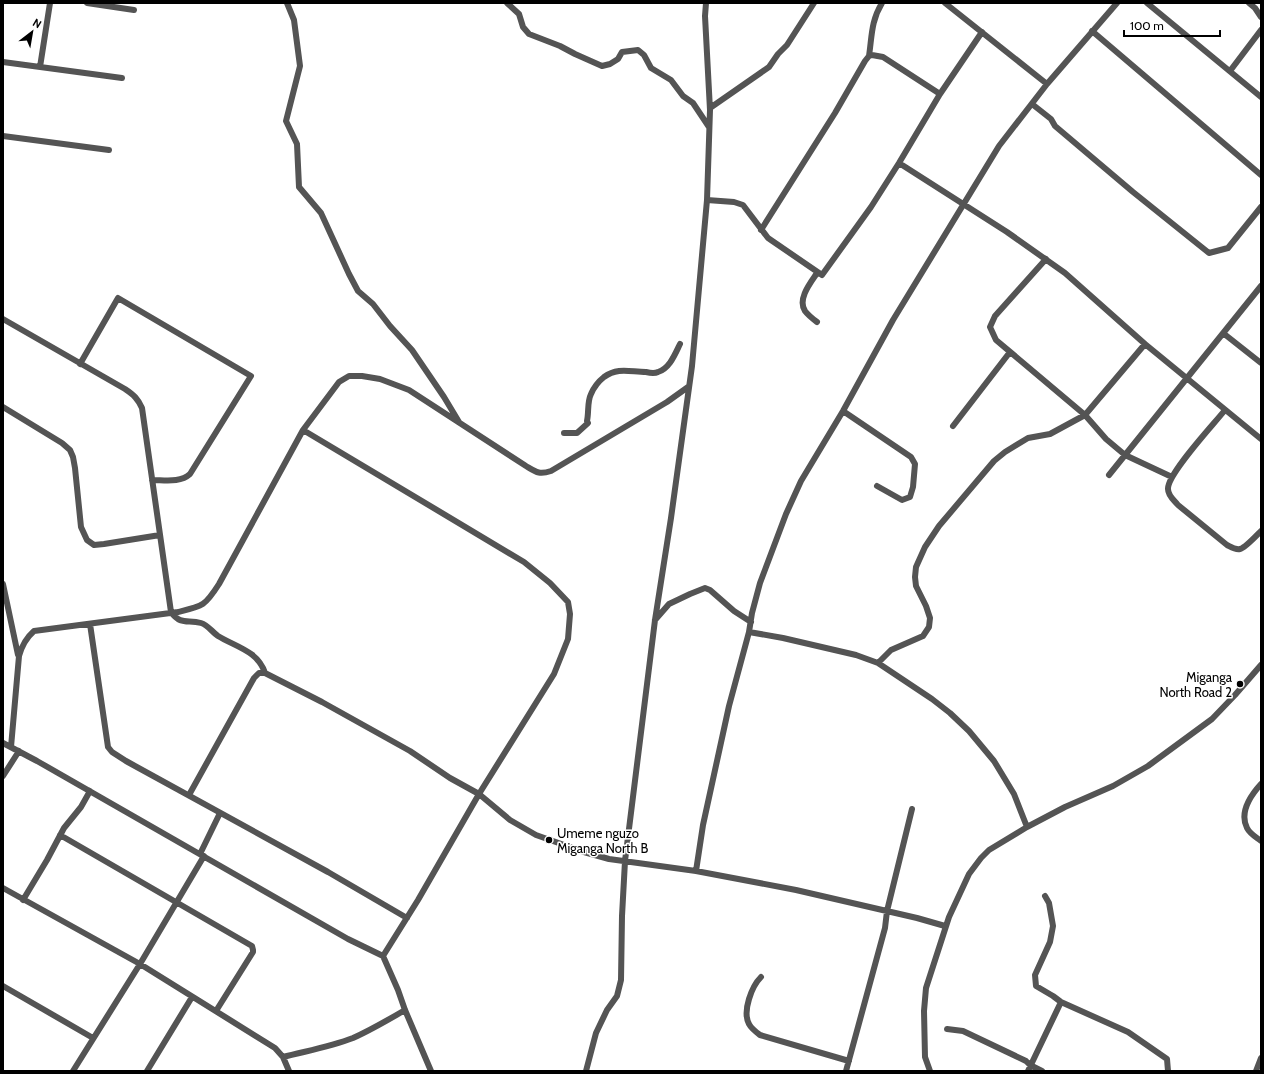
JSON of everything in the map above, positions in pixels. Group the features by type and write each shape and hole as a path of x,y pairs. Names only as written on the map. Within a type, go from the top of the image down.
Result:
{"street":[{"path":"40,67 50,3"},
{"path":"87,3 134,10"},
{"path":"288,3 294,20 300,66 286,121 297,144 300,187 321,213 358,292 373,304 412,350 444,397 459,423"},
{"path":"507,3 519,14 524,27 529,34 560,46 602,66 610,64 618,58 622,52 638,50 644,55 651,68 671,80 683,96 693,103 709,127"},
{"path":"586,1071 596,1033 617,996 619,989 625,861 655,620 692,366 707,200 710,108 705,16 706,3"},
{"path":"710,108 772,64 778,54 787,45 814,3"},
{"path":"760,230 835,112 860,67 869,56 874,16 882,3"},
{"path":"945,3 1047,84"},
{"path":"696,871 703,825 727,713 749,632 760,583 786,514 801,481 843,411 892,320 999,146 1047,84 1116,3"},
{"path":"1147,3 1261,97"},
{"path":"1249,3 1255,8 1261,17"},
{"path":"1230,71 1261,30"},
{"path":"1092,31 1261,175"},
{"path":"707,200 740,204 746,208 760,230 768,238 822,276 871,207 940,94 982,32"},
{"path":"869,56 876,55 883,57 940,94"},
{"path":"3,62 122,78"},
{"path":"1032,104 1133,192 1209,253 1228,248 1261,207"},
{"path":"3,136 109,150"},
{"path":"899,163 1007,232 1065,273 1145,344 1261,439"},
{"path":"1046,259 995,316 990,327 996,340 1085,415 1106,439 1125,455 1172,477"},
{"path":"817,273 805,292 803,299 805,311 817,322"},
{"path":"1109,474 1261,286"},
{"path":"80,364 118,298 251,376 190,474 180,480 152,480"},
{"path":"3,319 136,396 142,408 171,612 175,618 184,622 204,624 217,635 247,651 258,659 263,666 265,673"},
{"path":"1223,333 1261,363"},
{"path":"564,433 577,433 588,423 591,393 599,381 609,374 619,370 639,373 658,372 670,362 680,344"},
{"path":"878,663 891,650 922,636 929,627 930,618 916,586 915,577 916,567 925,547 938,526 994,461 1005,452 1028,438 1050,434 1085,415 1145,344"},
{"path":"953,426 1010,352"},
{"path":"11,747 19,656 27,637 34,631 191,609 201,606 208,601 219,584 303,430 339,382 349,376 362,376 380,379 409,390 531,469 543,473 550,471 667,402 688,387"},
{"path":"3,407 62,443 70,450 75,468 81,527 87,540 94,545 160,536"},
{"path":"1226,410 1175,471 1168,484 1168,491 1171,498 1227,545 1238,549 1243,548 1260,534"},
{"path":"843,411 911,457 915,464 913,488 910,497 902,500 877,486"},
{"path":"303,430 524,562 550,583 568,602 570,614 568,639 554,674 479,794 407,918 383,956"},
{"path":"3,584 19,656"},
{"path":"655,620 669,604 705,588 710,590 734,611 751,622"},
{"path":"90,624 108,748 112,752 328,872 407,918"},
{"path":"749,632 831,648 878,663 932,699 950,713 981,744 994,761 1014,794 1027,827"},
{"path":"930,1071 925,1057 924,1011 926,988 945,926 969,874 981,858 990,850 1027,827 1065,807 1113,786 1148,766 1212,719 1260,668"},
{"path":"189,795 254,678 259,673 265,673 322,702 410,751 450,778 479,794 510,820 536,835 609,859 696,871 796,890 945,926"},
{"path":"3,743 90,791 348,939 383,956 431,1071"},
{"path":"3,776 18,751"},
{"path":"1261,784 1254,792 1244,810 1246,827 1261,841"},
{"path":"23,900 47,860 60,834 81,807 90,791"},
{"path":"846,1071 885,928 887,911 912,809"},
{"path":"73,1071 140,964 176,901 202,855 220,813"},
{"path":"60,834 176,901 253,948 253,952 216,1011"},
{"path":"3,888 140,964 275,1048 283,1057 289,1071"},
{"path":"1045,896 1049,903 1053,926 1050,942 1035,976 1036,986 1061,1002 1128,1032 1167,1060 1168,1071"},
{"path":"761,977 751,990 746,1012 750,1026 760,1035 849,1061"},
{"path":"3,986 93,1038"},
{"path":"147,1071 192,997"},
{"path":"1029,1068 1061,1002"},
{"path":"283,1057 325,1047 352,1038 375,1028 405,1010"},
{"path":"947,1029 963,1031 1026,1061 1029,1068"},
{"path":"1256,1071 1261,1058"},
{"path":"1029,1068 1042,1071"}],"place":[{"name":"Miganga North Road 2","path":"1240,684"},
{"name":"Umeme nguzo Miganga North B","path":"549,840"}]}
